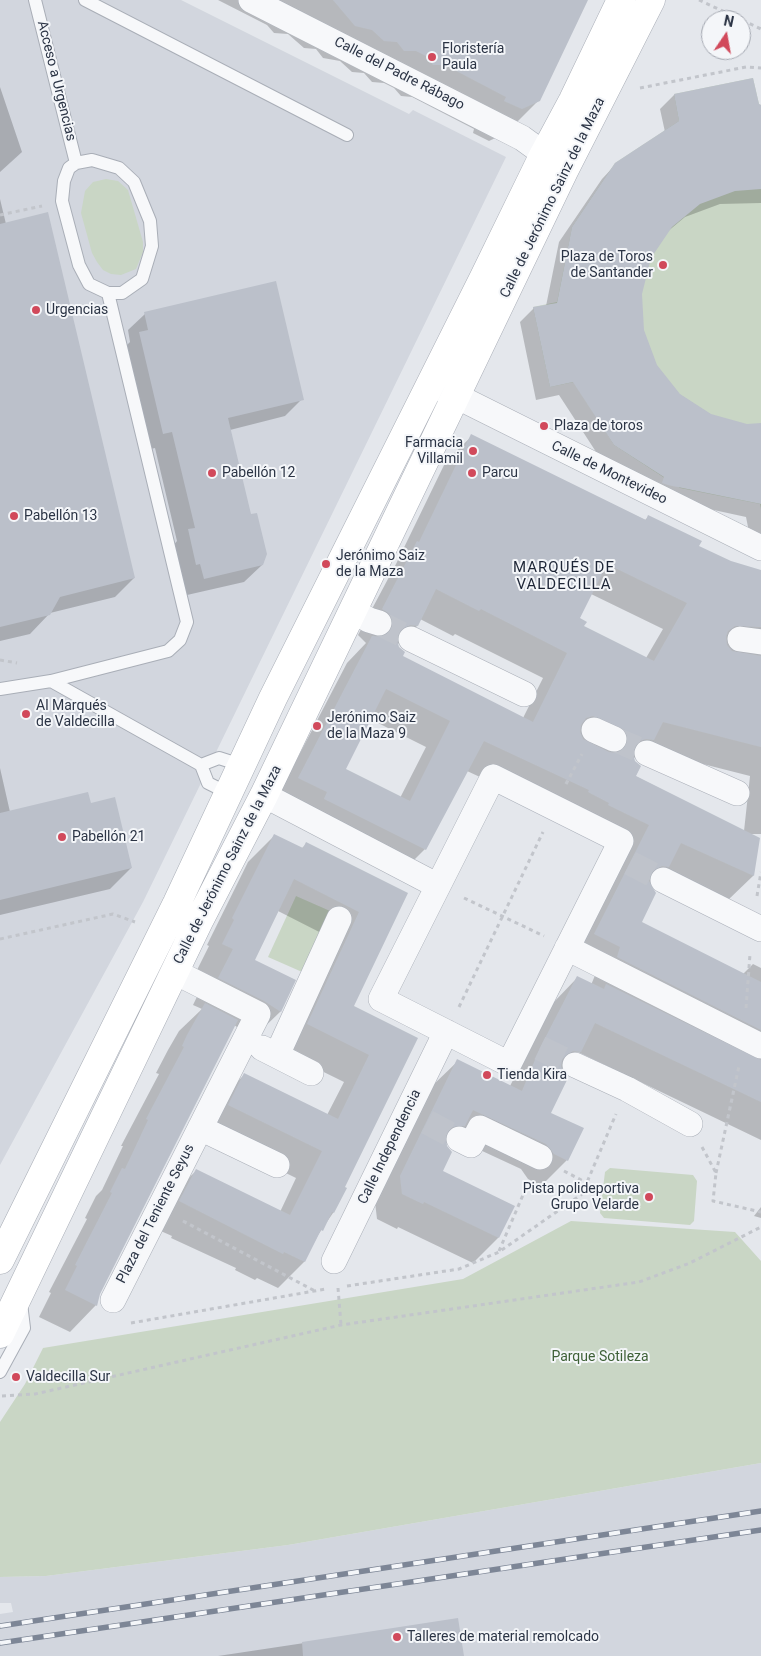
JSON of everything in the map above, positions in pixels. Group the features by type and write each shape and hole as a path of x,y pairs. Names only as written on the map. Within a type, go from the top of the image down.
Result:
{"main road":[{"name":"Calle de Jerónimo Sainz de la Maza","path":"2,1252 177,903 241,766 621,0"},
{"name":"Calle de Jerónimo Sainz de la Maza","path":"0,1334 457,397 564,171 651,0"}],"street":[{"name":"Calle del Padre Rábago","path":"250,0 513,133 544,154"},
{"path":"430,384 457,397"},
{"name":"Calle de Montevideo","path":"457,397 761,548"},
{"path":"353,611 379,623"},
{"path":"411,639 524,694"},
{"path":"648,753 737,793"},
{"path":"493,777 554,807 621,841 622,859 567,948 530,1044 509,1064 381,1000 493,777"},
{"path":"264,794 438,886"},
{"path":"663,880 757,927"},
{"path":"277,1055 339,919"},
{"path":"567,948 761,1046"},
{"name":"Plaza del Teniente Seyus","path":"113,1300 258,1014 175,972"},
{"name":"Calle Independencia","path":"334,1261 417,1117 446,1032"},
{"path":"246,1040 311,1073"},
{"path":"575,1065 627,1089 690,1124"},
{"name":"Plaza del Teniente Seyus","path":"200,1128 277,1164"},
{"path":"459,1139 471,1145 480,1128 540,1157"}],"lane":[{"name":"Acceso a Urgencias","path":"35,0 76,162"},
{"path":"85,0 347,135"},
{"path":"92,160 119,168 134,182 150,221 152,246 149,262 142,279 122,293 108,293 89,284 79,265 62,201 64,181 69,168 76,162 92,160"},
{"path":"0,689 51,681 168,651 180,640 186,622 108,293"},
{"path":"51,681 201,765 208,783 228,793"},
{"path":"201,765 219,758 241,766"},
{"path":"0,1372 24,1328 20,1294"}],"path":[{"path":"699,0 761,29"},
{"path":"639,88 746,67 761,68"},
{"path":"0,215 62,201"},
{"path":"446,1032 554,807 604,734"},
{"path":"760,880 761,872"},
{"path":"438,886 567,948"},
{"path":"0,939 113,914 140,924"},
{"path":"746,1006 757,927"},
{"path":"736,1084 716,1173 713,1201 761,1212"},
{"path":"128,1324 314,1291 460,1268 499,1252 582,1194 627,1089"},
{"path":"690,1124 716,1173"},
{"path":"499,1252 540,1157 587,1183"},
{"path":"174,1217 314,1291"},
{"path":"2,1396 35,1394 342,1324 639,1282 690,1263 761,1227"},
{"path":"334,1261 342,1324"}],"shaded area":[{"path":"0,0 181,0 409,114 413,110 506,157 143,902 0,1165"},
{"path":"761,1463 761,1656 0,1656 0,1614 13,1612 11,1603 0,1603 0,1577 46,1576 288,1545"}],"green space":[{"name":"Plaza de Toros de Santander","path":"753,78 759,104 761,105 761,509 760,504 680,488 614,445 574,382 550,387 533,307 557,302 572,227 615,163 679,121 674,94"},
{"path":"106,179 118,181 128,190 143,242 143,252 136,269 121,275 111,274 103,270 97,262 92,253 81,213 85,191 93,182"},
{"path":"296,896 337,914 309,975 268,957"},
{"name":"Pista polideportiva Grupo Velarde","path":"610,1168 693,1175 697,1181 694,1221 690,1225 604,1218 600,1213 605,1172"},
{"name":"Parque Sotileza","path":"571,1221 735,1232 761,1261 761,1463 288,1545 46,1576 0,1577 0,1422 25,1384 43,1348 463,1279"}],"building":[{"path":"333,0 588,0 540,101 522,109 504,101 506,97 445,65 433,65 426,56 416,51 404,51 397,42 384,41 372,30 355,26"},
{"name":"Plaza de Toros de Santander","path":"753,78 759,104 761,105 761,189 735,191 700,204 672,227 651,258 642,294 644,330 657,365 680,394 711,414 747,424 761,423 761,504 662,483 664,477 614,445 573,382 550,387 533,307 557,303 572,227 615,163 679,121 674,94"},
{"path":"48,212 135,578 60,597 50,615 0,627 0,224"},
{"name":"Pabellón 12","path":"276,281 304,400 228,418 251,514 257,513 267,554 263,565 204,579 200,564 196,565 188,529 195,528 172,432 163,434 139,332 148,330 144,312"},
{"path":"471,434 646,520 648,515 702,541 699,546 731,561 761,570 761,627 735,626 728,631 726,637 727,645 732,651 761,656 761,747 663,722 654,740 646,739 639,741 634,747 633,754 635,761 641,766 636,776 760,838 754,876 681,843 669,867 662,866 650,873 649,881 656,893 642,922 761,982 761,1030 617,957 620,947 594,934 649,825 608,805 609,803 588,792 589,790 484,741 426,850 324,799 327,792 298,778 372,636 383,637 393,628 393,620 390,614 382,609 417,541 419,542","holes":["607,564 687,603 654,661 584,626 587,622 580,618","436,589 479,611 481,609 567,653 533,722 403,656 405,652 399,647 397,640 398,632 410,625 418,626","386,689 450,721 410,801 346,769","593,716 625,730 628,738 623,750 616,753 609,752 583,739 580,732 581,725 586,718"]},
{"name":"Pabellón 21","path":"88,792 91,803 115,797 132,868 0,900 0,813"},
{"path":"274,834 303,848 306,842 408,893 354,1006 418,1038 345,1187 347,1188 323,1231 321,1230 305,1262 284,1252 283,1254 179,1201 196,1169 290,1215 322,1151 228,1105 244,1073 338,1119 369,1055 307,1024 359,912 294,879 255,960 296,980 281,1012 264,1001 218,978 233,949 222,944 234,920 232,918"},
{"path":"577,976 604,989 606,984 761,1060 761,1102 595,1023 581,1052 573,1051 562,1059 561,1067 568,1078 551,1113 584,1128 568,1161 554,1154 546,1144 473,1110 465,1126 452,1127 446,1133 447,1146 452,1152 443,1171 515,1206 499,1238 424,1202 423,1204 402,1194 400,1176 457,1059 522,1091 540,1048"},
{"path":"205,1003 238,1020 100,1294 97,1306 65,1290 77,1266 75,1265 112,1193 110,1192 122,1168 125,1169 148,1120 146,1119 184,1047 182,1046 187,1035"},
{"name":"Talleres de material remolcado","path":"458,1618 464,1656 303,1656 302,1642"}],"tunnel":[{"path":"379,623 411,639"},
{"path":"614,739 647,753"},
{"path":"630,863 663,880"},
{"path":"540,1048 575,1065"},
{"path":"427,1122 459,1139"}],"railway":[{"path":"0,1626 761,1511"},
{"path":"0,1643 761,1530"}],"place":[{"name":"Floristería Paula","path":"432,57"},
{"name":"Plaza de Toros de Santander","path":"663,265"},
{"name":"Urgencias","path":"36,310"},
{"name":"Plaza de toros","path":"544,426"},
{"name":"Farmacia Villamil","path":"473,451"},
{"name":"Pabellón 12","path":"212,473"},
{"name":"Parcu","path":"472,473"},
{"name":"Pabellón 13","path":"14,516"},
{"name":"Jerónimo Saiz de la Maza","path":"326,564"},
{"name":"Al Marqués de Valdecilla","path":"26,714"},
{"name":"Jerónimo Saiz de la Maza 9","path":"317,726"},
{"name":"Pabellón 21","path":"62,837"},
{"name":"Tienda Kira","path":"487,1075"},
{"name":"Pista polideportiva Grupo Velarde","path":"649,1197"},
{"name":"Valdecilla Sur","path":"16,1377"},
{"name":"Talleres de material remolcado","path":"397,1637"}],"district":[{"name":"MARQUÉS DE VALDECILLA","path":"564,576"}]}
